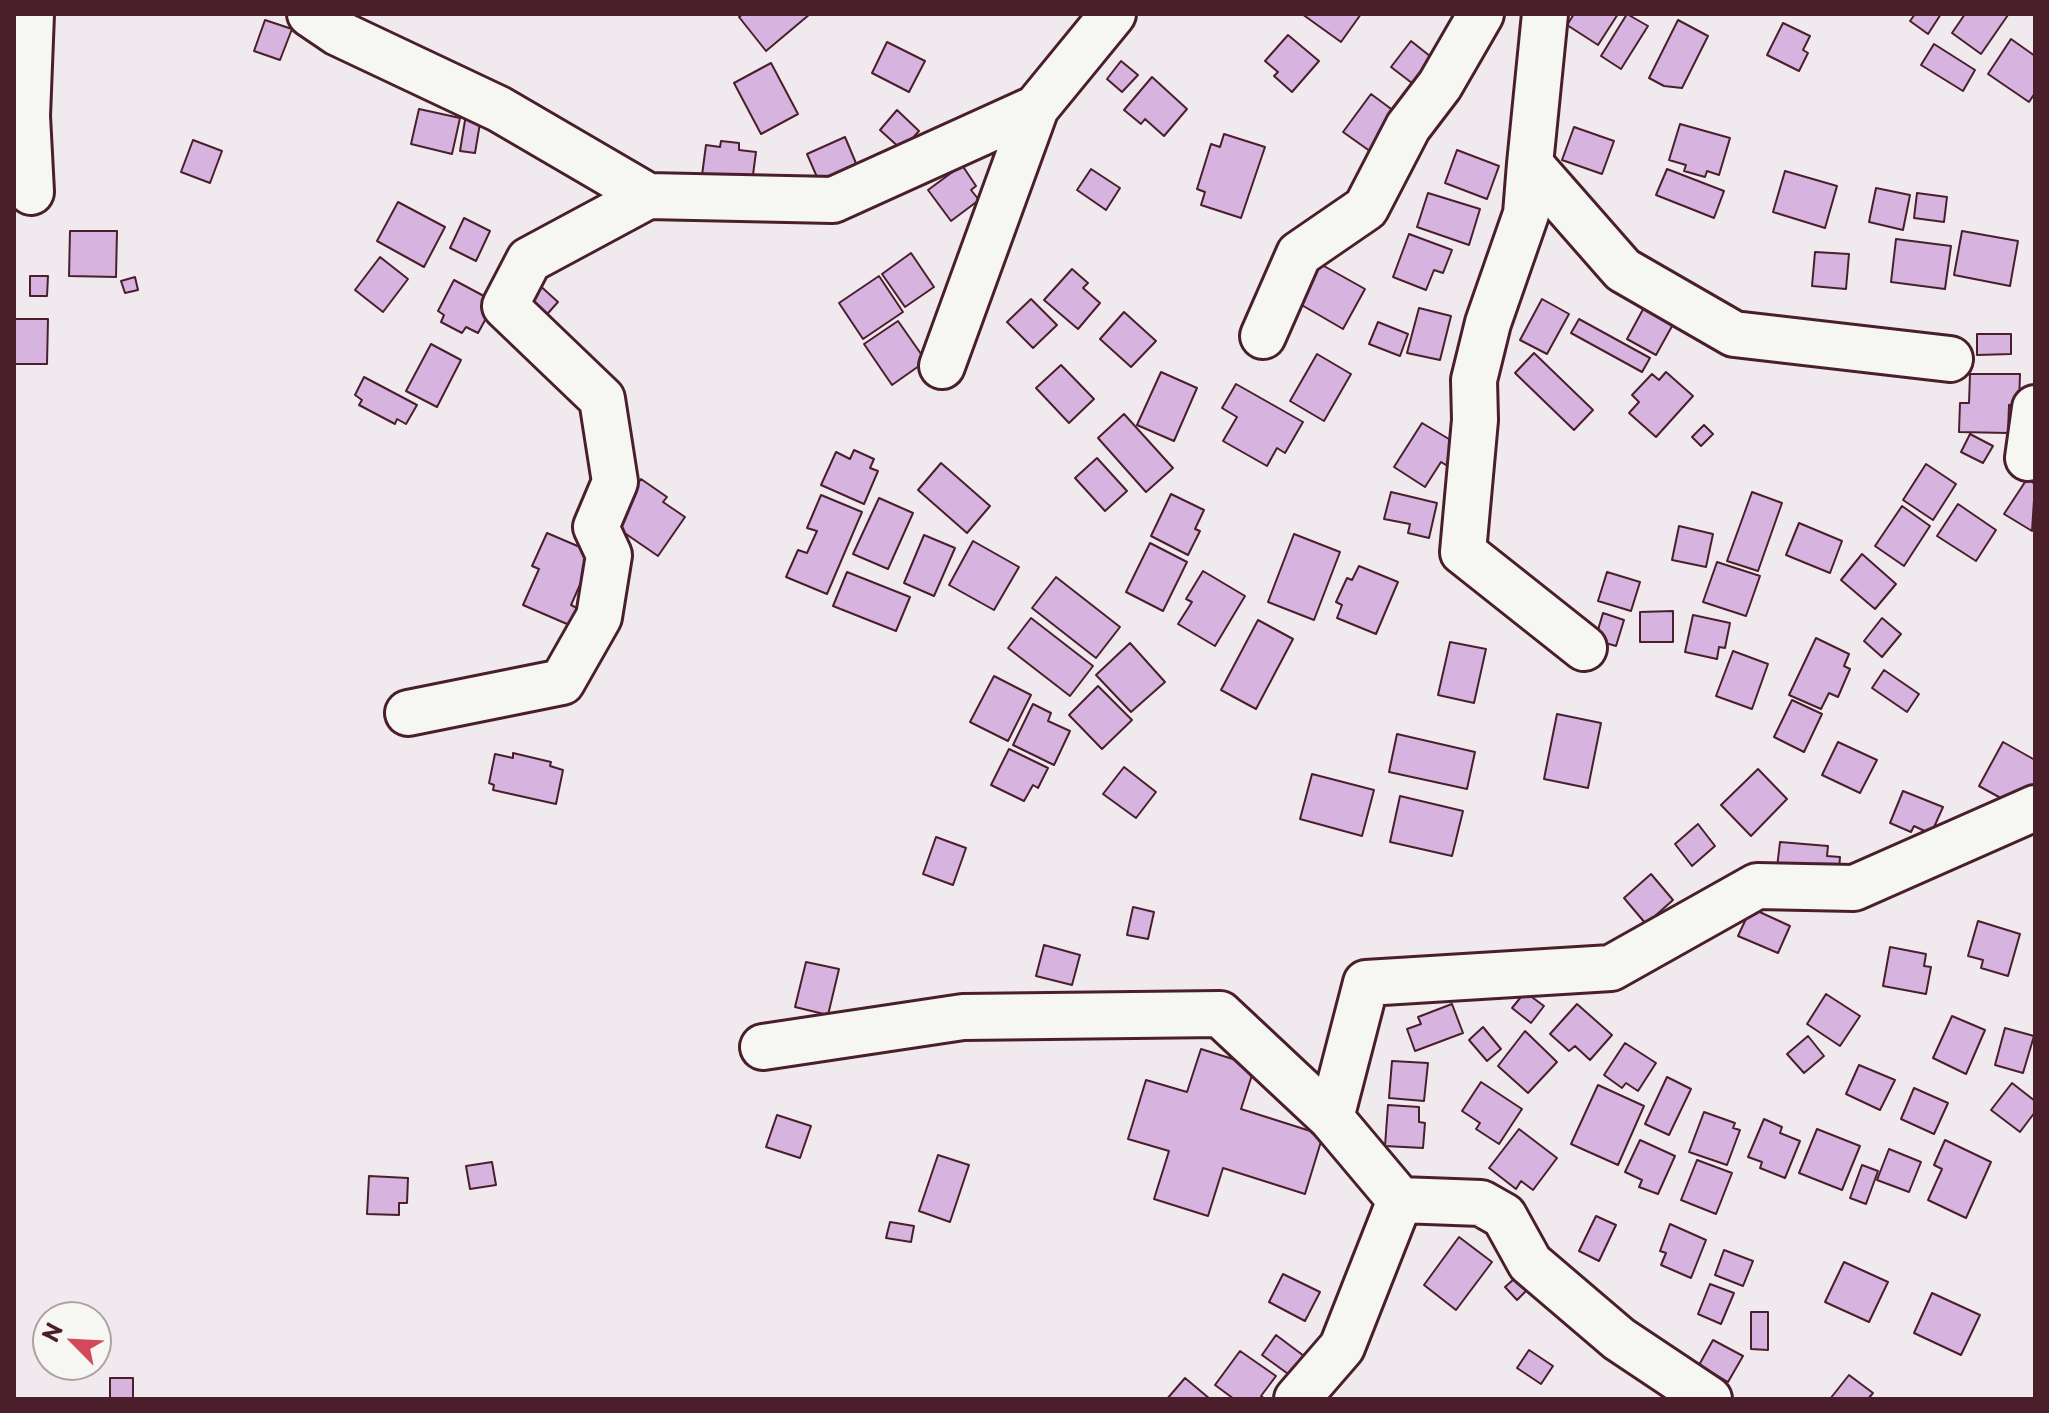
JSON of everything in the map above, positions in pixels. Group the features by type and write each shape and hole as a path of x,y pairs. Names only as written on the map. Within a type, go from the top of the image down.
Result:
{"street":[{"path":"31,14 27,116 31,192"},
{"path":"310,14 338,33 499,109 648,196 833,200 1036,108"},
{"path":"942,366 1036,108 1113,14"},
{"path":"1263,336 1299,254 1366,208 1408,127 1440,85 1481,14"},
{"path":"1545,14 1526,214 1488,323 1474,380 1475,420 1463,552 1584,648"},
{"path":"1530,164 1623,270 1734,334 1950,359"},
{"path":"408,713 562,682 599,617 609,555 596,527 615,482 602,399 505,306 529,260 648,196"},
{"path":"2028,458 2035,408"},
{"path":"1331,1118 1366,983 1611,968 1757,886 1854,888 2035,808"},
{"path":"763,1047 963,1017 1220,1014 1331,1118 1400,1200 1481,1203 1504,1216 1530,1263 1619,1339 1709,1399"},
{"path":"1297,1399 1342,1347 1400,1200"}],"building":[{"path":"743,14 810,14 766,51 739,17"},
{"path":"1302,14 1361,14 1341,42"},
{"path":"1574,14 1618,14 1598,45 1567,25"},
{"path":"1627,14 1648,26 1621,69 1601,56"},
{"path":"1915,14 1941,14 1928,34 1910,21"},
{"path":"1965,14 2008,15 1981,54 1952,33"},
{"path":"265,20 292,29 280,60 254,51"},
{"path":"1678,20 1708,36 1682,88 1664,86 1649,78"},
{"path":"1783,23 1810,36 1803,50 1808,53 1799,71 1767,55"},
{"path":"1288,35 1319,61 1292,92 1274,76 1278,72 1265,61"},
{"path":"2011,39 2035,56 2035,93 2029,102 1988,74"},
{"path":"1411,41 1440,64 1421,90 1391,67"},
{"path":"887,42 925,61 909,92 872,73"},
{"path":"1934,44 1975,70 1963,91 1921,65"},
{"path":"1121,61 1138,75 1122,92 1107,79"},
{"path":"771,63 798,114 761,134 734,83"},
{"path":"1152,77 1187,109 1164,136 1145,119 1141,124 1124,110"},
{"path":"1371,94 1402,117 1374,154 1343,132"},
{"path":"467,108 482,111 475,153 460,151"},
{"path":"419,109 460,118 452,154 411,144"},
{"path":"897,110 919,131 902,150 880,130"},
{"path":"1680,124 1730,138 1719,175 1707,171 1705,177 1684,171 1686,165 1669,160"},
{"path":"1574,127 1614,141 1602,174 1562,160"},
{"path":"1224,134 1265,147 1241,218 1201,205 1205,192 1197,189 1211,144 1220,147"},
{"path":"845,137 858,168 820,184 807,154"},
{"path":"193,140 222,151 210,183 181,172"},
{"path":"721,141 739,143 739,150 756,152 751,190 701,183 706,145 720,147"},
{"path":"1457,150 1499,166 1487,199 1445,183"},
{"path":"962,165 976,186 971,190 979,200 951,221 928,190"},
{"path":"1091,169 1120,188 1106,210 1077,190"},
{"path":"1667,169 1724,191 1714,218 1656,195"},
{"path":"1785,171 1837,186 1825,228 1773,212"},
{"path":"1876,188 1910,195 1903,230 1869,222"},
{"path":"1428,193 1480,209 1469,245 1417,227"},
{"path":"1917,193 1947,197 1944,222 1914,218"},
{"path":"398,202 445,227 424,267 377,241"},
{"path":"464,218 490,231 476,261 450,248"},
{"path":"70,231 117,231 116,277 69,276"},
{"path":"1962,231 2018,241 2010,286 1954,275"},
{"path":"1409,234 1452,250 1443,273 1434,270 1426,290 1393,277"},
{"path":"1896,239 1951,246 1945,289 1891,282"},
{"path":"1815,252 1849,254 1846,289 1812,286"},
{"path":"911,253 934,287 905,307 882,274"},
{"path":"380,257 408,279 383,312 355,290"},
{"path":"1315,261 1365,289 1343,329 1293,300"},
{"path":"1072,269 1088,283 1083,288 1100,303 1078,329 1044,300"},
{"path":"30,276 48,276 47,296 30,296"},
{"path":"879,276 903,312 863,339 839,303"},
{"path":"135,277 138,290 125,293 121,281"},
{"path":"454,280 495,302 478,333 466,327 462,333 441,322 444,315 438,311"},
{"path":"536,282 558,302 541,321 519,301"},
{"path":"1031,299 1057,325 1033,348 1007,322"},
{"path":"1542,299 1569,314 1547,354 1520,340"},
{"path":"1647,302 1676,319 1656,355 1627,339"},
{"path":"1419,308 1451,316 1440,360 1407,353"},
{"path":"1124,312 1156,341 1131,367 1100,339"},
{"path":"14,319 48,319 47,364 14,364"},
{"path":"1579,319 1650,358 1642,372 1571,333"},
{"path":"898,321 926,361 892,385 864,344"},
{"path":"1378,322 1408,334 1400,356 1369,344"},
{"path":"1977,334 2011,334 2011,354 1977,355"},
{"path":"431,344 461,360 437,407 406,391"},
{"path":"1534,353 1593,410 1574,430 1515,373"},
{"path":"1317,354 1351,374 1324,421 1290,401"},
{"path":"1061,365 1094,399 1069,423 1036,388"},
{"path":"1161,372 1197,388 1174,441 1137,425"},
{"path":"1666,372 1693,396 1656,437 1629,413 1639,402 1632,395 1652,374 1659,380"},
{"path":"1970,374 2020,374 2019,404 2009,405 2008,433 1959,432 1960,403 1969,403"},
{"path":"364,377 417,405 406,424 397,419 395,424 359,405 362,400 355,395"},
{"path":"1236,384 1303,422 1285,453 1277,448 1267,466 1223,441 1237,417 1222,408"},
{"path":"1124,414 1173,468 1146,492 1098,438"},
{"path":"1422,423 1459,445 1446,465 1441,462 1425,487 1394,467"},
{"path":"1704,425 1713,434 1701,446 1692,437"},
{"path":"1970,434 1993,446 1983,463 1961,452"},
{"path":"854,450 874,459 870,468 878,471 864,504 821,485 836,452 850,459"},
{"path":"1097,458 1127,491 1105,511 1075,478"},
{"path":"941,463 990,506 967,533 918,490"},
{"path":"1926,464 1956,484 1933,520 1903,500"},
{"path":"641,479 667,497 663,502 685,517 658,556 610,523"},
{"path":"2027,479 2035,484 2032,531 2004,514"},
{"path":"1391,492 1437,503 1429,538 1408,533 1410,524 1384,519"},
{"path":"1752,492 1782,503 1758,571 1727,561"},
{"path":"1171,494 1204,510 1195,529 1200,531 1188,555 1151,536"},
{"path":"821,495 862,512 827,594 786,577 798,550 807,553 817,531 807,528"},
{"path":"879,498 913,513 888,569 853,554"},
{"path":"1958,504 1996,530 1976,561 1937,536"},
{"path":"1902,506 1930,526 1904,566 1875,546"},
{"path":"1799,523 1842,541 1830,573 1786,555"},
{"path":"1679,526 1713,534 1706,567 1672,560"},
{"path":"547,533 594,553 571,605 581,610 574,627 523,605 539,569 532,566"},
{"path":"1294,534 1340,552 1314,620 1268,602"},
{"path":"924,535 955,548 934,596 904,583"},
{"path":"973,541 1019,567 994,610 949,585"},
{"path":"1150,543 1187,562 1163,611 1126,592"},
{"path":"1862,554 1896,584 1875,609 1841,580"},
{"path":"1717,562 1760,576 1746,616 1703,602"},
{"path":"1359,566 1398,582 1376,634 1337,618 1342,605 1336,602 1347,578 1352,580"},
{"path":"1203,571 1245,596 1215,646 1178,624 1192,602 1186,599"},
{"path":"847,572 910,597 896,631 833,606"},
{"path":"1607,572 1640,582 1631,611 1598,601"},
{"path":"1056,577 1120,627 1096,658 1032,608"},
{"path":"1673,611 1673,642 1640,642 1640,612"},
{"path":"1603,613 1624,620 1616,646 1595,640"},
{"path":"1693,615 1730,623 1725,648 1719,647 1717,659 1685,652"},
{"path":"1031,618 1093,666 1070,696 1008,648"},
{"path":"1882,618 1901,634 1882,657 1864,641"},
{"path":"1258,620 1293,639 1256,709 1221,690"},
{"path":"1816,638 1849,654 1844,666 1850,669 1838,697 1829,693 1821,709 1789,695"},
{"path":"1450,642 1486,649 1474,703 1438,695"},
{"path":"1130,643 1165,682 1131,712 1096,675"},
{"path":"1733,651 1768,664 1752,709 1716,696"},
{"path":"1884,670 1919,694 1907,712 1872,688"},
{"path":"994,676 1031,695 1008,741 970,722"},
{"path":"1098,686 1132,720 1102,749 1069,715"},
{"path":"1792,700 1822,714 1804,752 1774,737"},
{"path":"1033,704 1051,713 1048,721 1070,731 1054,765 1013,745"},
{"path":"1557,714 1601,723 1588,788 1544,779"},
{"path":"1397,734 1475,752 1467,789 1389,772"},
{"path":"1838,742 1877,760 1860,793 1822,775"},
{"path":"2003,742 2035,760 2035,793 2017,807 1979,786"},
{"path":"1009,749 1048,768 1038,788 1033,785 1024,801 991,785"},
{"path":"513,753 551,762 550,766 563,770 556,804 493,790 494,785 489,783 495,754 513,758"},
{"path":"1124,767 1156,792 1136,818 1103,794"},
{"path":"1758,769 1787,799 1751,836 1721,805"},
{"path":"1312,774 1374,790 1362,836 1300,819"},
{"path":"1903,791 1943,807 1931,834 1914,826 1911,832 1890,823"},
{"path":"1400,796 1463,811 1452,856 1390,842"},
{"path":"1698,824 1715,846 1692,866 1675,844"},
{"path":"936,837 966,848 953,885 923,874"},
{"path":"1780,842 1828,846 1827,856 1840,857 1838,882 1776,876"},
{"path":"1651,874 1673,900 1646,924 1624,898"},
{"path":"1133,907 1154,912 1148,939 1127,935"},
{"path":"1751,908 1790,926 1778,953 1738,936"},
{"path":"1978,921 2020,934 2008,976 1981,968 1983,960 1968,956"},
{"path":"1044,945 1080,955 1072,985 1036,976"},
{"path":"1890,947 1926,954 1924,966 1931,967 1926,994 1883,986"},
{"path":"806,962 839,969 828,1015 795,1007"},
{"path":"1525,992 1544,1006 1531,1023 1512,1008"},
{"path":"1826,994 1860,1016 1840,1046 1807,1024"},
{"path":"1452,1004 1463,1033 1415,1051 1407,1029 1421,1024 1418,1017"},
{"path":"1577,1004 1612,1035 1590,1060 1575,1046 1569,1051 1550,1034"},
{"path":"1952,1016 1985,1030 1966,1074 1933,1058"},
{"path":"1483,1027 1501,1049 1487,1061 1469,1040"},
{"path":"2005,1028 2034,1036 2023,1073 1995,1065"},
{"path":"1525,1031 1557,1062 1528,1093 1498,1066"},
{"path":"1808,1036 1824,1056 1804,1073 1787,1054"},
{"path":"1625,1043 1656,1063 1638,1091 1626,1083 1622,1088 1604,1075"},
{"path":"1201,1049 1255,1066 1241,1109 1323,1135 1305,1194 1223,1168 1208,1216 1154,1199 1169,1151 1128,1139 1146,1080 1187,1092"},
{"path":"1392,1061 1428,1063 1424,1101 1389,1098"},
{"path":"1859,1065 1895,1080 1880,1110 1846,1094"},
{"path":"1667,1077 1691,1089 1669,1135 1645,1124"},
{"path":"1481,1082 1522,1109 1499,1144 1476,1129 1480,1123 1462,1111"},
{"path":"2012,1083 2035,1101 2035,1112 2020,1132 1991,1110"},
{"path":"1598,1085 1644,1106 1618,1165 1571,1144"},
{"path":"1914,1088 1948,1103 1934,1134 1901,1119"},
{"path":"1388,1105 1419,1107 1419,1122 1425,1123 1423,1148 1385,1146"},
{"path":"1704,1112 1735,1123 1733,1128 1740,1130 1727,1165 1689,1152"},
{"path":"777,1115 811,1126 800,1158 766,1147"},
{"path":"1764,1119 1782,1127 1780,1133 1800,1141 1785,1178 1760,1168 1762,1162 1748,1157"},
{"path":"1519,1129 1557,1158 1533,1190 1521,1181 1516,1189 1489,1168"},
{"path":"1817,1129 1860,1146 1842,1190 1799,1173"},
{"path":"1640,1140 1675,1156 1658,1194 1639,1187 1642,1180 1625,1172"},
{"path":"1945,1140 1991,1162 1966,1218 1928,1200 1942,1169 1934,1165"},
{"path":"1889,1149 1921,1162 1909,1192 1877,1180"},
{"path":"938,1155 969,1165 950,1222 919,1211"},
{"path":"1697,1160 1732,1173 1716,1214 1681,1200"},
{"path":"492,1162 496,1185 470,1189 466,1166"},
{"path":"1862,1165 1878,1171 1866,1204 1850,1198"},
{"path":"369,1176 408,1178 407,1203 399,1203 399,1215 367,1214"},
{"path":"1596,1216 1616,1225 1599,1261 1579,1251"},
{"path":"890,1222 914,1226 911,1242 886,1238"},
{"path":"1670,1224 1706,1240 1691,1278 1661,1265 1666,1253 1660,1251"},
{"path":"1459,1237 1492,1262 1456,1310 1424,1285"},
{"path":"1724,1250 1753,1261 1743,1286 1715,1275"},
{"path":"1844,1262 1888,1282 1869,1322 1825,1302"},
{"path":"1523,1271 1534,1283 1517,1300 1505,1287"},
{"path":"1283,1274 1320,1292 1305,1321 1269,1302"},
{"path":"1710,1284 1734,1293 1721,1324 1698,1314"},
{"path":"1932,1293 1980,1315 1961,1355 1914,1333"},
{"path":"1751,1312 1768,1312 1768,1350 1751,1349"},
{"path":"1276,1335 1316,1365 1302,1384 1262,1355"},
{"path":"1713,1340 1743,1356 1728,1382 1699,1365"},
{"path":"1529,1350 1553,1366 1541,1384 1517,1368"},
{"path":"1240,1351 1276,1376 1261,1396 1265,1399 1234,1399 1215,1385"},
{"path":"1849,1375 1873,1393 1868,1399 1830,1399"},
{"path":"112,1378 133,1378 133,1399 110,1399"},
{"path":"1185,1378 1210,1399 1167,1399"}]}
